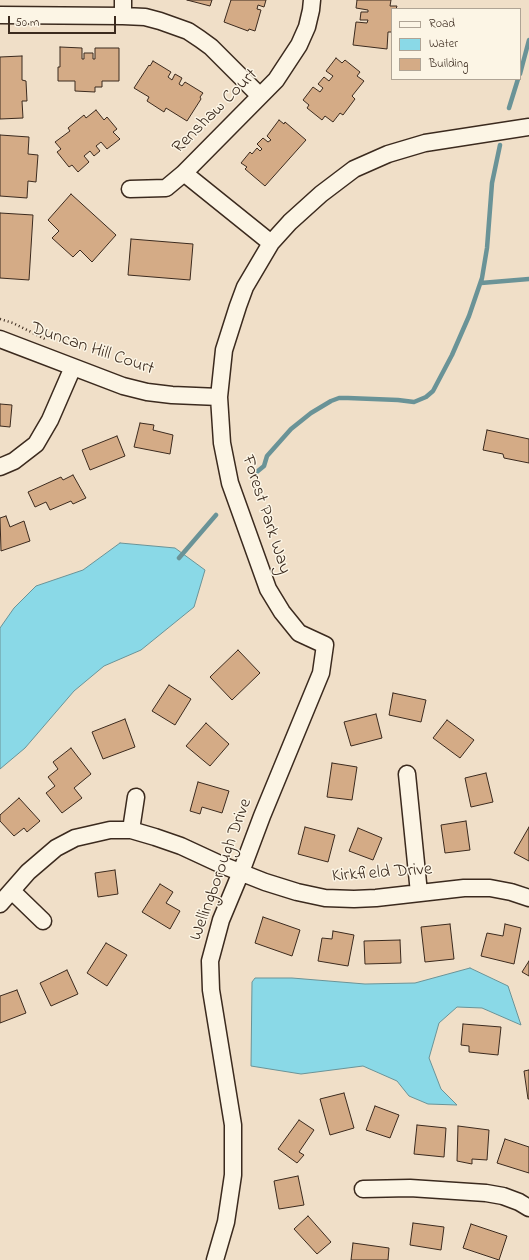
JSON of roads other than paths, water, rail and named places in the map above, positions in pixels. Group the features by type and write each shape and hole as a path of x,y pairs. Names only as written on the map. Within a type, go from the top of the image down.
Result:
{"street":[{"name":"Renshaw Court","path":"271,244 184,173 276,80 299,45 307,27 312,0"},
{"path":"0,15 123,8 188,31 210,47 260,96"},
{"name":"Forest Park Way","path":"325,644 299,633 282,612 268,589 230,483 222,443 219,396 224,350 245,287 271,244 290,222 320,194 354,170 388,154 424,143 529,127"},
{"path":"130,189 166,188 184,173"},
{"name":"Duncan Hill Court","path":"0,339 123,386 147,392 172,395 219,396"},
{"path":"0,467 14,461 36,444 50,420 73,367"},
{"name":"Wellingborough Drive","path":"215,1260 226,1222 233,1175 233,1125 211,990 210,961 221,920 320,673 325,644"},
{"path":"407,774 419,893"},
{"path":"130,830 136,797"},
{"name":"Kirkfield Drive","path":"0,904 28,872 56,848 75,838 110,830 130,830 168,842 241,872 297,892 325,898 354,900 464,888 490,888 511,892 529,898"},
{"path":"12,891 43,921"},
{"path":"363,1189 410,1188 486,1193 503,1196 519,1202 529,1208"}],"water":[{"path":"120,543 175,548 205,570 194,607 141,650 104,666 74,691 25,748 0,769 0,628 14,608 36,586 83,570"},
{"path":"470,968 508,986 521,1025 482,1008 457,1007 439,1023 429,1058 441,1089 457,1105 428,1104 409,1096 397,1081 363,1066 301,1074 251,1066 252,982 255,978 292,978 365,984 415,983"}],"waterway":[{"path":"521,70 529,40"},
{"path":"509,108 518,80"},
{"path":"253,475 264,466 267,456 291,429 311,413 331,401 339,398 348,398 414,402 426,397 433,391 452,355 469,316 482,278 487,248 492,183 500,145"},
{"path":"481,283 529,279"},
{"path":"179,558 216,515"}]}
